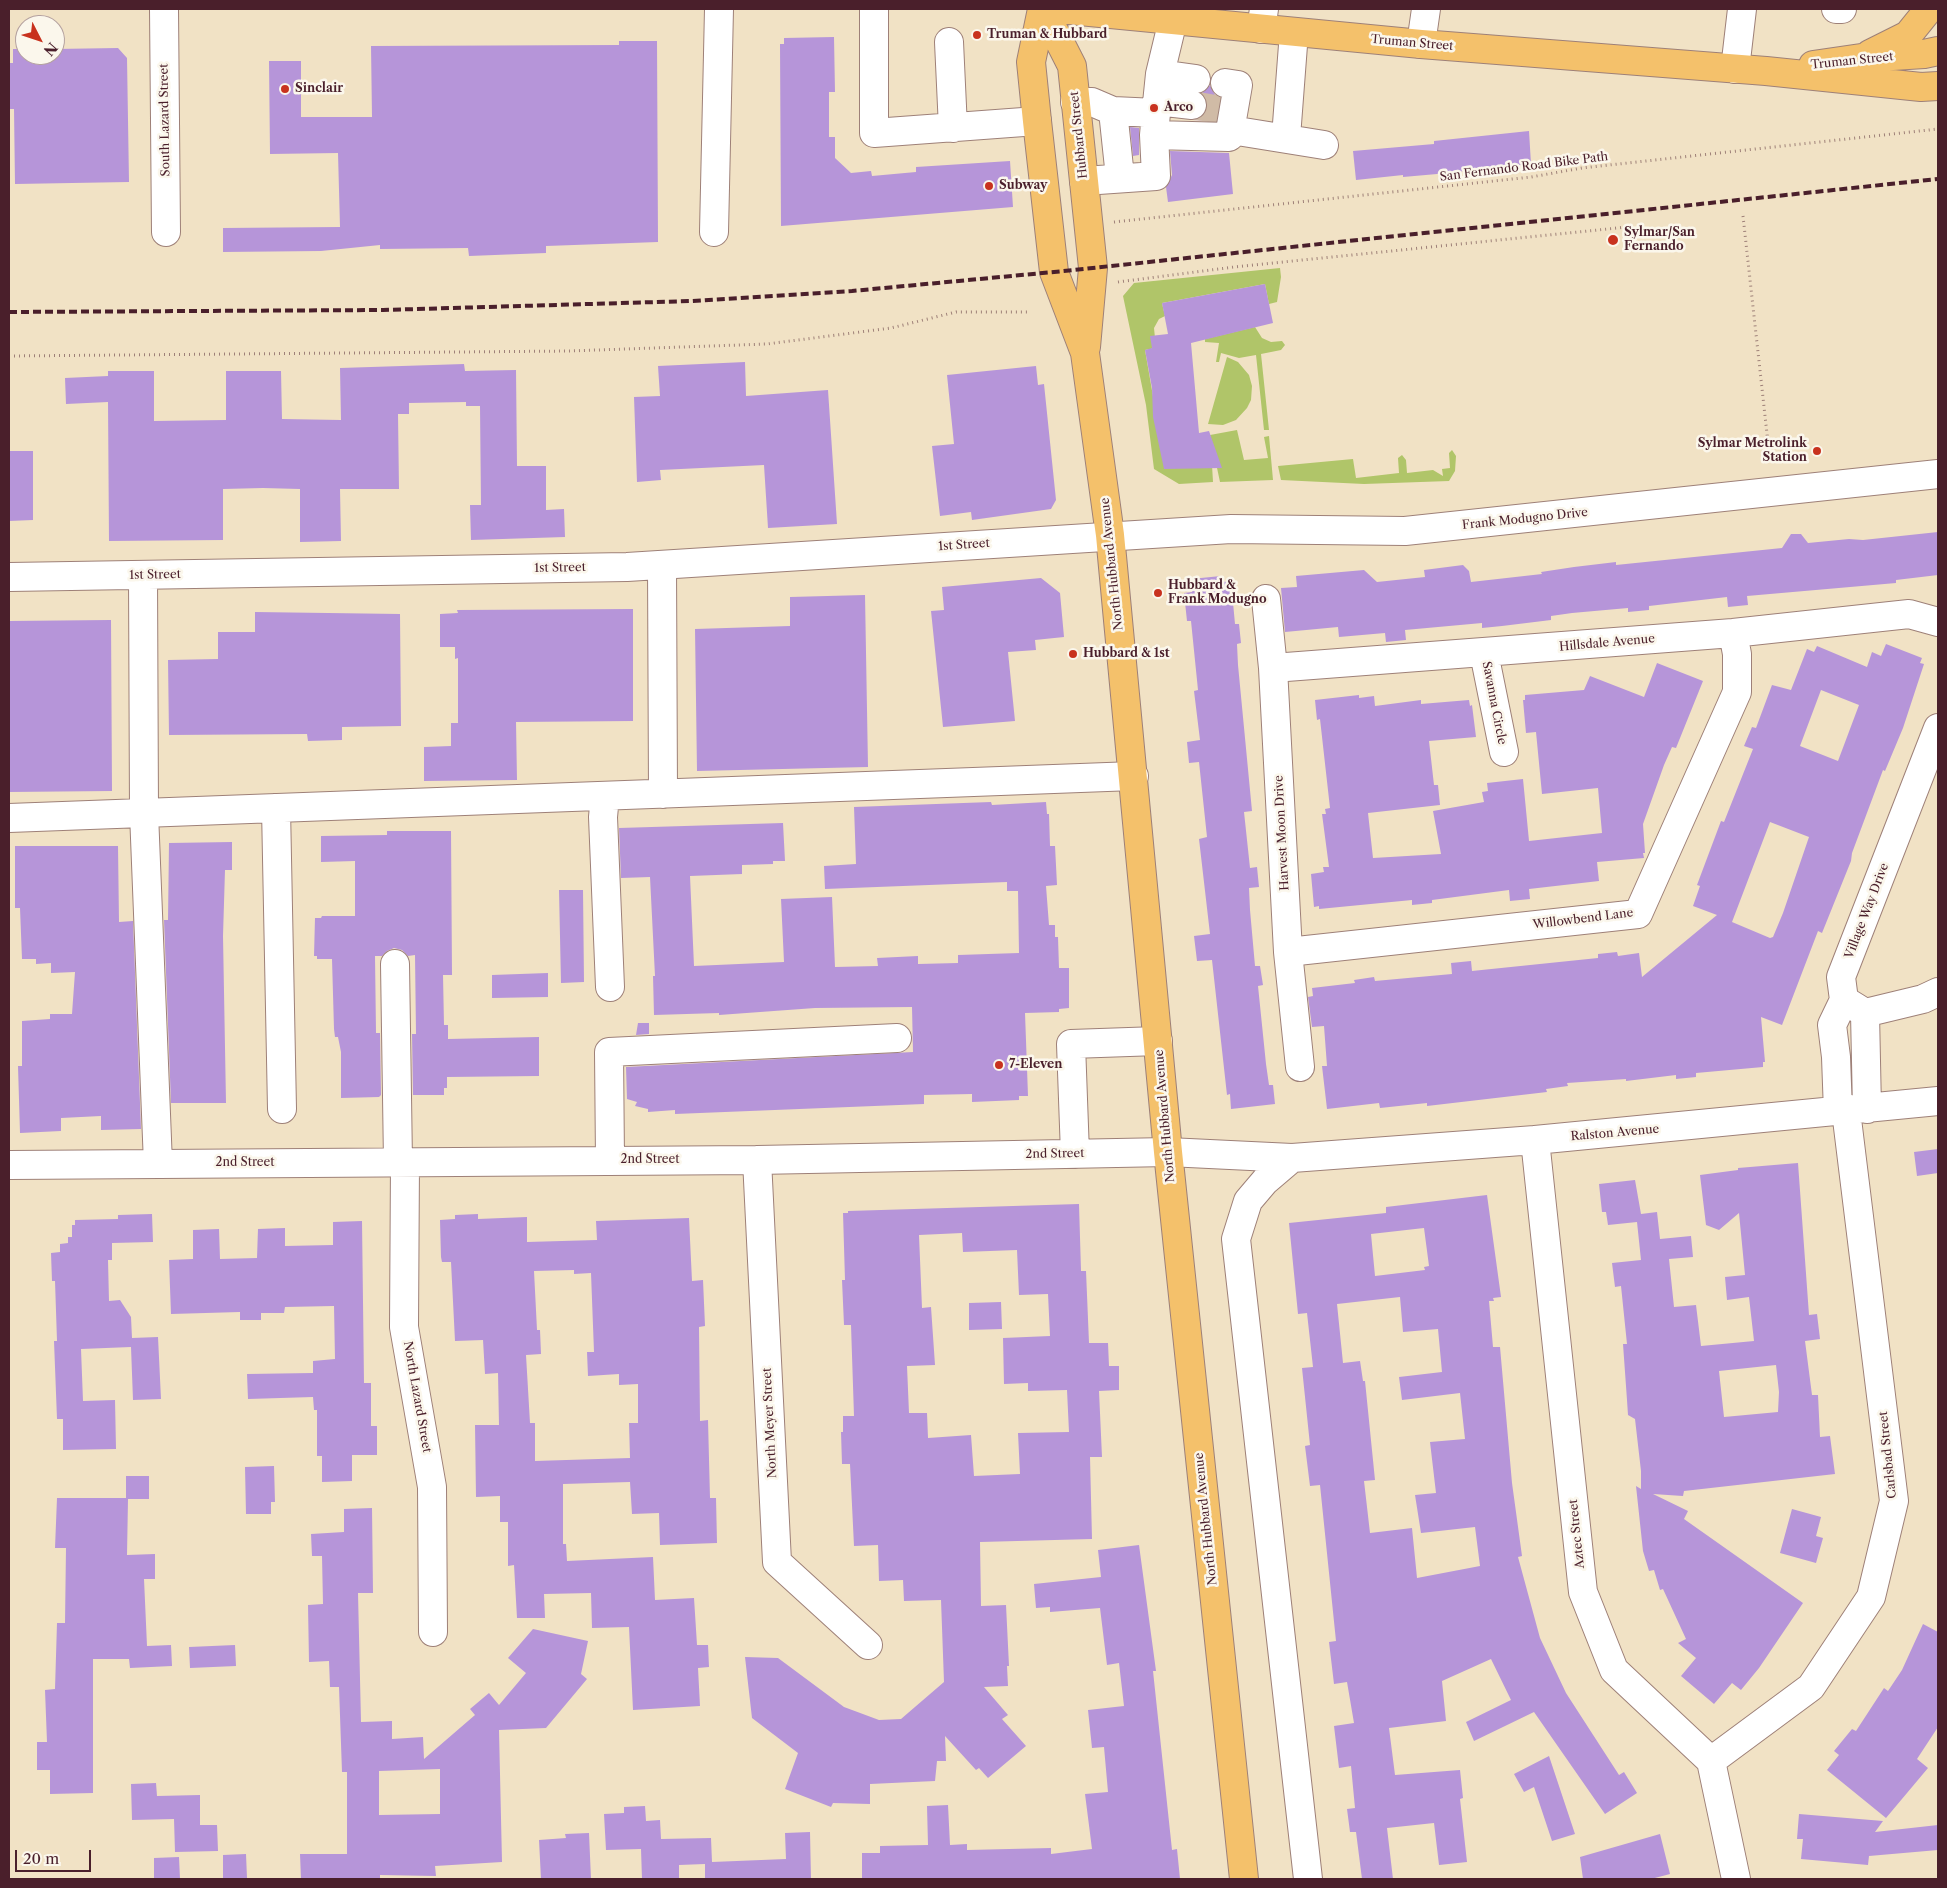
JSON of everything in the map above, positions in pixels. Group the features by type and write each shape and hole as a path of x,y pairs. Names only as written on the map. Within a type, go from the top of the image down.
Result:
{"main road":[{"name":"Hubbard Street","path":"1043,9 1072,66 1093,268"},
{"name":"Hubbard Street","path":"1043,9 1031,62 1054,272"},
{"name":"Truman Street","path":"1059,9 1173,20 1263,19 1294,32 1421,44 1766,71 1921,87 1938,86"},
{"path":"1862,58 1908,35 1929,9"},
{"name":"Truman Street","path":"1766,71 1862,58 1924,54 1938,51"},
{"name":"North Hubbard Avenue","path":"1085,353 1093,268"},
{"name":"North Hubbard Avenue","path":"1054,272 1085,353 1110,535 1168,1152 1244,1879"}],"street":[{"name":"South Lazard Street","path":"164,9 166,232"},
{"path":"714,232 718,9"},
{"path":"874,9 874,133 1037,121"},
{"path":"1421,44 1426,9"},
{"path":"1735,69 1742,9"},
{"path":"1836,9 1842,9"},
{"path":"1084,181 1156,176 1156,116 1160,74 1173,20"},
{"path":"1286,137 1294,32"},
{"path":"949,42 953,128"},
{"path":"1160,74 1196,79"},
{"path":"1075,102 1092,102 1113,111 1156,116 1229,137 1228,118 1238,84 1225,83"},
{"path":"1156,116 1192,105"},
{"path":"1113,111 1120,177"},
{"path":"1228,118 1286,137 1324,145"},
{"name":"Frank Modugno Drive","path":"1110,535 1231,529 1405,531 1938,474"},
{"name":"1st Street","path":"9,577 662,565 1110,535"},
{"path":"662,565 663,794"},
{"path":"144,575 144,813 158,1164"},
{"name":"Harvest Moon Drive","path":"1266,599 1273,668 1288,952 1300,1067"},
{"name":"Hillsdale Avenue","path":"1273,668 1734,633 1909,614 1938,622"},
{"name":"Willowbend Lane","path":"1288,952 1638,914 1737,692 1737,654 1734,633"},
{"name":"Savanna Circle","path":"1484,653 1504,752"},
{"name":"Village Way Drive","path":"1854,1007 1841,977 1938,728"},
{"path":"9,818 1134,776"},
{"path":"605,796 603,817 610,987"},
{"path":"276,808 282,1109"},
{"name":"North Lazard Street","path":"395,964 404,1327 432,1487 433,1632"},
{"path":"1854,1007 1923,999 1938,992"},
{"name":"Carlsbad Street","path":"1711,1761 1811,1687 1872,1597 1894,1501 1850,1111 1836,1057 1832,1025 1854,1007"},
{"path":"610,1160 609,1052 897,1038"},
{"path":"1075,1154 1071,1044 1158,1041"},
{"name":"Ralston Avenue","path":"1292,1158 1535,1140 1938,1102"},
{"name":"Aztec Street","path":"1535,1140 1583,1592 1614,1670 1711,1761"},
{"name":"2nd Street","path":"9,1165 757,1160 1168,1152 1292,1158"},
{"path":"1292,1158 1265,1181 1248,1201 1236,1240 1308,1879"},
{"name":"North Meyer Street","path":"757,1160 777,1562 868,1645"},
{"path":"1711,1761 1736,1879"}],"path":[{"name":"San Fernando Road Bike Path","path":"1111,222 1531,177 1582,168 1938,129"},
{"path":"1743,216 1769,452"},
{"path":"1117,282 1234,267 1627,228"},
{"path":"9,356 569,351 767,344 891,328 956,312 1030,312"}],"green space":[{"path":"1280,268 1281,277 1277,302 1269,304 1265,284 1162,303 1165,316 1159,319 1154,328 1156,348 1145,350 1154,402 1212,465 1213,482 1179,484 1154,469 1146,405 1123,296 1134,283"},
{"path":"1255,327 1262,338 1271,342 1282,341 1285,345 1281,350 1261,354 1269,430 1264,430 1256,355 1239,358 1221,353 1219,362 1216,362 1219,343 1205,342 1205,339"},
{"path":"1227,357 1238,362 1249,375 1252,386 1251,400 1247,408 1236,420 1223,425 1208,424"},
{"path":"1237,430 1244,460 1268,458 1264,437 1269,436 1273,480 1220,482 1210,435"},
{"path":"1452,450 1456,456 1455,471 1449,481 1364,484 1281,480 1278,466 1353,459 1356,478 1399,473 1398,458 1402,455 1406,460 1407,473 1433,470 1443,476 1442,469 1450,468 1449,453"}],"building":[{"path":"834,37 835,92 829,92 829,137 835,137 835,158 851,173 871,171 872,176 916,172 916,167 1010,161 1013,207 781,226 780,44 784,44 784,38"},
{"path":"619,41 657,41 658,242 546,246 546,253 469,256 468,248 380,249 380,245 321,251 223,252 223,228 340,227 338,153 270,154 269,61 301,61 301,117 372,117 371,46 619,45"},
{"path":"118,48 127,58 129,182 15,184 14,109 9,109 9,63 13,63 13,49 15,49 15,65 65,65 65,49"},
{"path":"1210,85 1215,95 1220,97 1216,121 1192,120 1199,119 1205,114 1208,106 1202,93"},
{"path":"1130,127 1139,128 1139,155 1133,156"},
{"path":"1529,131 1531,164 1356,180 1353,151 1434,144 1434,141"},
{"path":"1170,151 1229,153 1233,194 1168,202 1166,187 1172,175"},
{"path":"1265,284 1273,323 1191,343 1199,433 1209,431 1222,468 1164,469 1153,417 1152,388 1145,350 1152,348 1150,336 1168,334 1162,303"},
{"path":"745,362 746,396 828,390 837,524 768,528 764,465 660,470 661,480 637,482 634,397 660,396 658,366"},
{"path":"464,364 465,371 516,370 517,466 546,466 546,510 564,509 565,537 471,540 470,505 481,505 480,406 466,406 466,402 409,403 409,414 398,414 399,489 340,489 341,541 300,542 300,489 263,488 223,489 223,540 109,541 108,402 66,404 65,378 108,376 108,371 154,371 154,421 226,420 226,371 281,371 282,419 341,420 340,368"},
{"path":"1036,366 1038,385 1044,384 1056,500 1051,509 972,520 971,512 940,516 932,446 954,444 947,375"},
{"path":"9,451 33,451 33,520 9,521"},
{"path":"1938,532 1938,575 1896,580 1896,583 1747,596 1748,605 1728,607 1727,597 1649,606 1649,610 1628,612 1628,608 1572,613 1551,616 1551,620 1502,626 1482,628 1482,623 1405,630 1406,640 1386,642 1385,633 1339,637 1338,627 1285,632 1281,588 1297,587 1296,576 1364,570 1377,582 1425,577 1424,570 1463,565 1469,571 1471,582 1542,574 1541,572 1616,562 1616,565 1782,548 1791,534 1801,534 1808,543 1849,539 1863,540"},
{"path":"1221,576 1222,582 1231,581 1235,624 1239,624 1241,643 1237,644 1238,665 1252,811 1244,812 1250,868 1257,867 1259,887 1249,888 1250,910 1255,966 1260,966 1263,985 1258,986 1266,1064 1269,1085 1273,1085 1275,1104 1231,1109 1230,1094 1227,1095 1212,960 1197,961 1194,936 1210,934 1199,839 1207,837 1199,762 1189,763 1187,742 1200,740 1194,691 1198,690 1191,621 1187,621 1184,593 1192,592 1191,579"},
{"path":"1041,578 1060,593 1064,637 1035,640 1036,650 1008,652 1015,721 943,727 931,611 944,610 942,587"},
{"path":"865,595 868,767 697,771 695,629 790,626 790,597"},
{"path":"633,609 633,721 516,722 517,780 424,781 424,747 451,746 451,723 458,723 458,658 455,659 455,647 440,647 440,614 458,613 457,610"},
{"path":"255,612 400,614 401,726 342,727 342,740 308,741 307,734 169,735 168,660 218,659 218,632 255,632"},
{"path":"111,620 112,791 9,792 9,621"},
{"path":"1886,644 1922,658 1920,663 1924,664 1903,728 1885,771 1883,770 1852,853 1851,861 1822,933 1818,931 1782,1025 1761,1017 1765,1062 1763,1062 1763,1067 1696,1073 1696,1077 1676,1079 1676,1075 1626,1081 1626,1079 1567,1083 1568,1086 1546,1089 1547,1092 1427,1106 1427,1103 1380,1108 1379,1103 1327,1109 1322,1066 1327,1066 1324,1026 1312,1027 1308,997 1313,996 1312,988 1355,983 1354,980 1374,977 1375,981 1452,974 1451,963 1471,961 1472,971 1598,958 1598,954 1617,952 1618,956 1639,953 1642,977 1717,915 1693,906 1700,886 1697,885 1721,821 1724,822 1753,749 1744,746 1752,727 1756,728 1772,685 1791,690 1807,649 1814,652 1817,646 1867,667 1872,652 1881,656","holes":["1821,690 1859,705 1838,761 1800,746","1770,822 1809,837 1783,913 1773,937 1770,938 1732,922"]},
{"path":"1657,663 1703,681 1676,748 1672,747 1664,765 1643,824 1644,858 1597,862 1599,881 1529,889 1530,899 1510,901 1509,890 1432,900 1432,903 1412,905 1412,900 1319,909 1319,906 1314,907 1311,874 1324,872 1323,867 1329,867 1322,814 1326,814 1325,809 1330,808 1320,719 1317,720 1315,700 1359,695 1359,698 1374,696 1375,706 1421,700 1421,704 1469,700 1470,706 1472,705 1476,737 1429,741 1434,785 1438,785 1440,805 1368,813 1373,858 1441,854 1433,811 1484,802 1482,792 1488,791 1487,783 1523,779 1529,841 1602,833 1598,788 1542,794 1536,732 1526,733 1523,700 1525,700 1525,695 1584,690 1590,676 1644,697"},
{"path":"991,802 992,805 1046,802 1047,814 1049,814 1050,846 1055,846 1057,885 1046,886 1049,925 1055,925 1055,937 1058,937 1059,968 1069,968 1069,1008 1059,1009 1059,1012 1025,1013 1028,1096 1019,1096 1019,1100 972,1102 972,1094 924,1095 924,1104 675,1114 675,1110 648,1112 648,1109 635,1106 637,1102 627,1099 626,1067 913,1052 912,1007 815,1008 719,1015 719,1013 654,1015 653,976 655,976 650,877 621,878 619,828 783,823 785,861 773,861 773,864 742,865 742,874 690,876 694,966 784,962 781,899 832,897 835,967 878,966 877,958 918,956 918,964 958,963 958,955 1019,953 1018,891 1007,891 1007,882 825,889 824,866 856,864 854,807"},
{"path":"387,831 451,831 452,975 443,975 444,1025 448,1025 448,1039 539,1037 539,1076 447,1077 447,1088 444,1088 444,1095 413,1095 412,1034 416,1034 415,955 408,956 402,950 394,948 382,956 375,956 376,1033 380,1033 381,1095 379,1097 341,1098 341,1052 334,1029 332,959 317,959 317,956 314,956 315,918 321,918 322,916 355,916 355,861 321,862 321,836 387,835"},
{"path":"232,842 232,870 225,870 223,936 226,1103 171,1103 164,920 168,920 169,843"},
{"path":"15,846 118,846 119,922 133,921 141,1129 101,1130 101,1116 61,1118 61,1131 20,1133 18,1066 22,1066 22,1021 50,1019 50,1014 72,1014 75,972 51,973 51,963 36,964 36,959 22,959 20,908 15,908"},
{"path":"559,890 583,890 584,982 561,983"},
{"path":"548,973 548,997 492,998 492,975"},
{"path":"638,1023 649,1023 649,1034 636,1035"},
{"path":"1938,1149 1938,1173 1917,1176 1914,1152"},
{"path":"1798,1163 1809,1315 1817,1314 1820,1339 1805,1341 1812,1395 1818,1395 1820,1437 1830,1436 1835,1474 1684,1491 1683,1496 1653,1494 1688,1511 1684,1519 1803,1603 1759,1668 1741,1690 1732,1683 1714,1704 1681,1676 1696,1658 1678,1643 1686,1639 1663,1589 1660,1590 1654,1570 1649,1571 1643,1551 1636,1486 1641,1489 1641,1471 1635,1419 1628,1415 1623,1344 1627,1344 1621,1286 1615,1287 1612,1263 1641,1260 1637,1222 1608,1225 1606,1212 1602,1212 1599,1184 1635,1180 1641,1214 1657,1212 1660,1239 1691,1236 1693,1257 1669,1259 1674,1307 1696,1305 1701,1346 1754,1341 1749,1297 1727,1300 1725,1277 1745,1275 1739,1213 1719,1230 1706,1225 1700,1175 1738,1170 1738,1168","holes":["1776,1365 1779,1392 1778,1412 1724,1417 1719,1371"]},
{"path":"1487,1195 1501,1297 1493,1298 1494,1301 1489,1301 1493,1347 1500,1347 1512,1483 1522,1556 1518,1557 1540,1638 1566,1693 1619,1775 1624,1772 1637,1793 1605,1814 1534,1712 1474,1741 1466,1722 1511,1700 1491,1659 1442,1681 1446,1721 1389,1728 1395,1775 1460,1770 1463,1798 1460,1799 1467,1862 1439,1865 1434,1823 1387,1828 1393,1879 1362,1879 1356,1832 1350,1832 1347,1809 1355,1808 1351,1766 1339,1768 1334,1726 1354,1723 1347,1682 1334,1684 1329,1642 1336,1641 1320,1485 1310,1486 1305,1446 1310,1445 1302,1368 1313,1367 1307,1313 1298,1314 1289,1223 1386,1213 1386,1207","holes":["1424,1228 1429,1266 1424,1267 1425,1270 1375,1276 1371,1234","1400,1297 1403,1332 1438,1329 1442,1372 1399,1377 1402,1400 1460,1393 1465,1439 1430,1442 1436,1493 1415,1495 1421,1533 1475,1527 1480,1566 1417,1578 1412,1528 1370,1533 1364,1481 1375,1480 1365,1381 1363,1381 1360,1361 1343,1363 1337,1304"]},
{"path":"1079,1204 1081,1271 1086,1271 1089,1343 1108,1343 1109,1366 1119,1366 1119,1390 1099,1391 1102,1457 1090,1457 1092,1539 980,1542 981,1606 1006,1605 1009,1666 1007,1666 1008,1686 984,1687 1008,1715 1002,1719 1026,1746 988,1778 979,1768 976,1770 945,1736 946,1761 937,1761 935,1781 870,1784 870,1804 833,1803 831,1807 785,1789 798,1753 752,1718 745,1657 778,1658 844,1707 879,1720 901,1719 944,1682 941,1600 904,1601 903,1580 879,1581 878,1545 854,1546 850,1464 842,1464 841,1432 843,1432 843,1416 854,1416 851,1325 844,1325 842,1280 845,1280 843,1213 848,1213 848,1211","holes":["962,1233 963,1252 1017,1250 1019,1295 1048,1294 1050,1336 1003,1338 1004,1384 1028,1383 1028,1391 1067,1390 1069,1432 1018,1433 1020,1474 974,1476 971,1435 928,1438 927,1413 909,1413 907,1366 935,1365 931,1307 922,1308 919,1235"]},
{"path":"152,1214 153,1242 112,1243 112,1260 108,1260 109,1301 120,1300 131,1317 132,1338 158,1337 161,1399 133,1400 131,1347 81,1349 83,1401 115,1400 116,1449 63,1450 63,1419 57,1419 54,1341 57,1341 55,1281 52,1281 51,1253 60,1252 60,1244 68,1243 68,1237 72,1237 72,1225 75,1225 75,1220 118,1219 118,1215"},
{"path":"478,1214 478,1219 527,1217 527,1242 597,1240 596,1221 689,1218 692,1281 703,1280 705,1326 699,1327 700,1421 708,1420 710,1498 716,1498 717,1543 660,1545 659,1513 632,1514 630,1482 563,1484 563,1544 566,1544 567,1561 653,1557 655,1600 694,1598 697,1645 708,1645 709,1667 698,1668 700,1706 633,1710 629,1627 592,1628 591,1593 544,1594 545,1618 517,1618 514,1565 508,1566 508,1522 500,1522 500,1496 476,1497 475,1425 499,1425 498,1373 485,1374 483,1340 455,1341 451,1262 442,1262 440,1220 455,1219 455,1215","holes":["574,1270 574,1274 591,1273 594,1352 587,1352 588,1376 619,1374 619,1385 638,1384 638,1423 629,1423 630,1458 535,1461 535,1423 530,1423 526,1355 541,1354 540,1330 537,1330 534,1271"]},
{"path":"362,1221 364,1383 371,1383 371,1426 377,1426 377,1455 352,1455 352,1481 322,1482 322,1456 317,1456 317,1410 314,1410 313,1397 248,1399 247,1374 313,1373 313,1361 335,1359 334,1306 285,1307 284,1313 261,1313 261,1320 240,1320 240,1312 171,1314 169,1260 193,1259 193,1230 219,1229 220,1259 257,1258 258,1229 285,1228 285,1246 333,1245 333,1222"},
{"path":"1001,1302 1002,1329 969,1330 969,1303"},
{"path":"274,1466 275,1502 271,1502 271,1514 246,1514 245,1467"},
{"path":"126,1476 149,1476 149,1499 128,1499 127,1555 155,1554 155,1579 144,1579 147,1646 171,1645 172,1666 130,1668 129,1659 93,1659 93,1793 50,1794 50,1770 37,1770 37,1742 47,1742 45,1690 55,1689 57,1623 65,1623 66,1548 55,1548 57,1498 126,1498"},
{"path":"372,1508 373,1593 358,1593 361,1722 392,1721 392,1739 423,1737 424,1759 475,1715 470,1709 489,1693 499,1705 526,1673 508,1658 533,1629 588,1641 581,1674 587,1679 546,1728 499,1730 502,1862 435,1866 436,1876 380,1875 380,1879 301,1879 300,1854 347,1854 347,1772 342,1772 339,1687 330,1687 329,1661 309,1662 308,1605 323,1604 322,1556 312,1556 311,1534 344,1532 344,1509","holes":["440,1769 440,1814 379,1815 379,1771"]},
{"path":"1792,1509 1821,1517 1816,1536 1823,1538 1816,1563 1780,1553"},
{"path":"1139,1545 1156,1671 1153,1671 1172,1850 1177,1849 1180,1879 862,1879 862,1853 880,1853 880,1846 928,1845 927,1806 948,1805 950,1845 967,1844 967,1850 1051,1848 1051,1854 1092,1849 1085,1794 1108,1792 1104,1747 1092,1748 1088,1710 1124,1706 1119,1663 1107,1665 1100,1608 1050,1612 1050,1607 1036,1608 1034,1584 1101,1577 1098,1550"},
{"path":"1923,1624 1938,1632 1938,1727 1917,1759 1928,1768 1886,1818 1827,1770 1839,1755 1834,1751 1852,1729 1856,1731 1884,1688 1888,1691 1902,1670"},
{"path":"235,1645 236,1666 190,1668 189,1647"},
{"path":"1549,1756 1575,1834 1552,1841 1534,1787 1524,1792 1514,1774"},
{"path":"156,1783 157,1796 200,1795 200,1825 217,1825 218,1851 175,1852 174,1819 132,1820 131,1784"},
{"path":"645,1806 646,1821 660,1820 661,1839 711,1838 712,1862 786,1859 785,1833 810,1832 811,1879 705,1879 705,1864 679,1865 679,1879 642,1879 641,1849 606,1850 604,1814 624,1813 624,1807"},
{"path":"1799,1814 1883,1821 1875,1832 1938,1825 1938,1850 1869,1856 1868,1865 1801,1859 1803,1839 1797,1839"},
{"path":"589,1833 591,1879 541,1879 539,1840 566,1838 565,1834"},
{"path":"1660,1834 1670,1874 1651,1879 1583,1879 1580,1857"},
{"path":"246,1854 247,1878 223,1878 223,1855"},
{"path":"179,1857 180,1879 154,1879 154,1858"}],"tunnel":[{"path":"1192,105 1221,110"}],"railway":[{"path":"9,312 383,310 692,301 852,291 1054,272 1938,179"}],"place":[{"name":"Truman & Hubbard","path":"977,35"},
{"name":"Sinclair","path":"285,89"},
{"name":"Arco","path":"1154,108"},
{"name":"Subway","path":"989,186"},
{"name":"Sylmar/San Fernando","path":"1613,240"},
{"name":"Sylmar Metrolink Station","path":"1817,451"},
{"name":"Hubbard & Frank Modugno","path":"1158,593"},
{"name":"Hubbard & 1st","path":"1073,654"},
{"name":"7-Eleven","path":"999,1065"}]}
